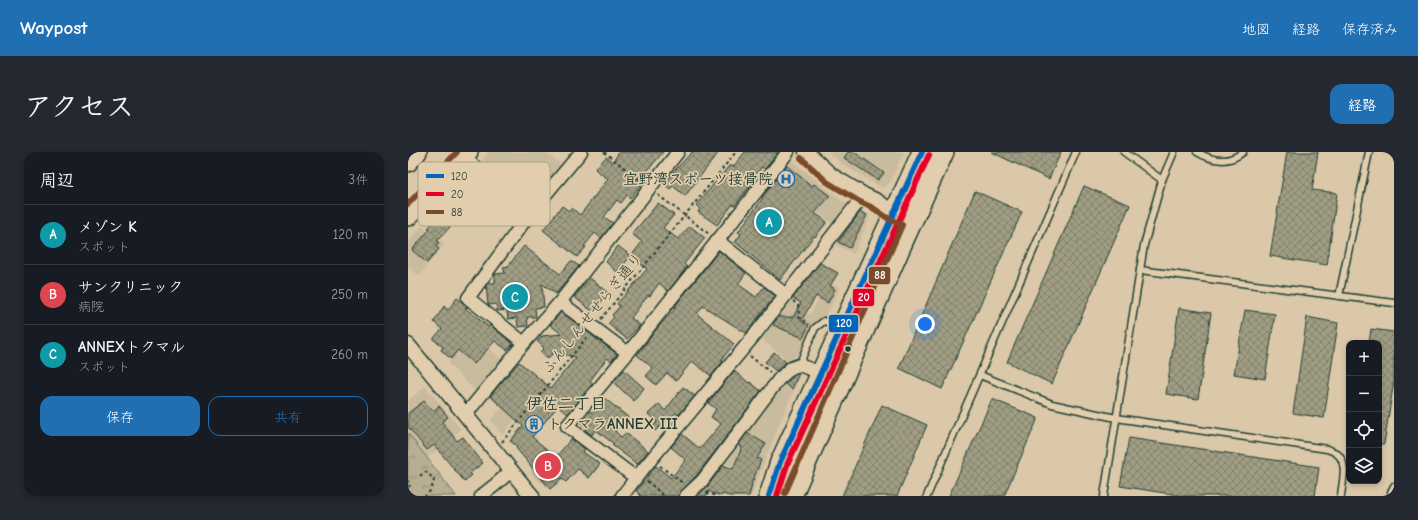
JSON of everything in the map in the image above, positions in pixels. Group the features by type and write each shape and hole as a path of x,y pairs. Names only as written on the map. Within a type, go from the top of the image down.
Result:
{"highway":[{"path":"408,162 417,152"},
{"path":"769,496 780,462 893,212 922,152"},
{"path":"792,496 944,152"},
{"path":"408,216 418,205"}],"street":[{"path":"550,189 581,152"},
{"path":"466,414 524,343 560,302 678,152"},
{"path":"637,476 567,426 628,353 788,152"},
{"path":"806,152 831,175 877,201 893,212 913,220"},
{"path":"465,155 473,162"},
{"path":"622,496 742,350 864,195"},
{"path":"521,226 468,298 524,343"},
{"path":"717,240 786,295"},
{"path":"560,302 628,353"},
{"path":"408,346 466,414 532,496"},
{"path":"689,493 702,481 779,379 791,368 799,365 821,373"},
{"path":"481,496 511,471"}],"lane":[{"path":"927,496 1076,152"},
{"path":"1124,152 1162,180"},
{"path":"1104,496 1144,245 1162,180 1174,152"},
{"path":"1197,152 1204,156 1223,161 1231,159 1243,152"},
{"path":"1339,296 1369,152"},
{"path":"1140,270 1394,303"},
{"path":"799,365 815,328 824,321 842,327"},
{"path":"980,375 1052,404 1116,418 1327,449 1336,453 1343,464 1344,468 1341,496"},
{"path":"1391,492 1394,486"}],"path":[{"path":"604,152 685,217 717,240"},
{"name":"ふんしんせせらぎ通り","path":"502,443 736,152"},
{"path":"786,295 798,305 799,317 815,328"},
{"path":"742,350 779,379"},
{"path":"651,460 689,493"},
{"path":"420,476 425,472 428,473 434,480 431,490 425,496"},
{"path":"637,476 664,496"}],"shaded area":[{"path":"489,152 545,152 564,167 550,184 550,162 483,162 483,159"},
{"path":"828,152 904,152 890,182 884,187 879,186 845,166"},
{"path":"788,158 849,206 834,225 798,197 782,217 756,197"},
{"path":"859,209 868,214 869,218 854,254 832,243"},
{"path":"422,226 444,244 419,276 408,266 408,242"},
{"path":"506,226 516,226 512,231"},
{"path":"816,277 840,287 825,317 811,328 803,347 798,355 790,362 758,336 787,299 810,315 818,300 807,292"},
{"path":"473,335 503,361 477,393 448,363"},
{"path":"792,369 803,369 779,424 751,496 723,496 732,467 721,461"},
{"path":"425,386 461,429 427,458 408,433 408,401"},
{"path":"517,389 531,400 502,435 491,420"}],"green space":[{"path":"408,433 456,496 408,496"}],"building":[{"path":"619,152 663,152 638,182 641,185 630,198 627,195 621,203 617,200 604,217 613,223 601,238 595,233 577,257 543,230 546,226 550,226 550,221 562,206 569,211 572,208 580,215 608,179 595,169 606,157 613,162"},
{"path":"692,152 719,152 685,196 673,186 670,189 663,183"},
{"path":"745,152 778,152 765,169 762,167 750,181 753,183 734,206 733,204 717,225 698,212 700,209 696,205 730,165 733,167"},
{"path":"848,152 854,152 884,173 878,180 844,158"},
{"path":"991,152 1061,152 1049,179"},
{"path":"1287,152 1318,152 1312,190 1337,193 1327,265 1270,256"},
{"path":"787,166 812,186 814,184 830,196 815,213 827,222 815,237 814,236 780,280 735,242 741,234 738,232 763,198 762,197"},
{"path":"1084,186 1130,205 1052,384 1007,362"},
{"path":"975,191 1022,212 942,389 899,368"},
{"path":"658,203 674,215 663,228 678,239 690,226 705,238 684,264 687,267 668,291 659,283 650,296 648,295 631,318 640,325 627,339 608,324 614,317 612,315 620,306 617,304 647,269 631,256 642,242 632,234"},
{"path":"860,212 867,215 850,248 838,242"},
{"path":"430,226 451,226 437,241 439,243 436,247 439,249 427,263 412,250 430,229 428,228"},
{"path":"524,246 560,274 571,261 579,266 556,294 542,284 544,307 535,308 536,317 527,317 528,326 518,327 517,318 508,319 507,310 497,311 496,304 488,305 486,285 488,283 495,283 495,274 505,273 503,267 508,266"},
{"path":"618,246 631,256 617,272 606,262"},
{"path":"719,251 746,273 738,284 756,297 764,287 775,296 746,333 703,306 697,314 734,344 721,360 723,361 711,376 692,361 676,381 667,373 656,385 646,376 653,368 637,355 659,326 675,309 674,308 679,301"},
{"path":"820,263 838,273 830,286 835,289 828,303 816,296 801,321 809,325 803,338 773,325 778,317 793,317 801,303 793,298"},
{"path":"590,278 608,293 593,312 574,297"},
{"path":"457,298 468,307 465,308 489,327 490,325 513,344 507,350 495,341 474,364 458,350 451,359 441,350 443,347 433,339 442,329 434,322 444,306 448,310"},
{"path":"1179,308 1211,313 1198,399 1166,394"},
{"path":"1245,310 1275,314 1265,379 1234,374"},
{"path":"561,312 617,354 611,361 607,358 590,381 593,383 568,414 558,406 532,437 556,457 571,439 585,449 583,452 600,464 589,478 578,469 566,482 562,479 550,489 516,448 517,446 510,441 523,426 490,396 519,362 551,388 576,357 557,353 552,354 548,359 540,352 544,348 537,341 542,336 562,334 550,325"},
{"path":"1307,317 1338,323 1324,418 1293,413"},
{"path":"1371,329 1394,332 1394,381 1384,444 1382,444 1382,340 1369,340"},
{"path":"774,352 786,362 776,371 765,362"},
{"path":"624,370 644,388 634,401 613,382"},
{"path":"734,371 761,391 696,476 681,491 679,496 641,496 636,491 656,466 671,478 686,460 671,447 682,434 700,449 721,424 711,417 716,409 708,403"},
{"path":"799,373 792,389 785,384 795,375"},
{"path":"683,387 695,396 678,415 675,413 655,431 652,428 657,422 648,414 659,404 665,411"},
{"path":"604,398 628,417 615,431 621,437 626,433 648,451 637,464 612,445 614,444 596,430 592,435 585,430 587,428 580,422 590,411 592,413"},
{"path":"992,399 1038,418 1004,496 949,496"},
{"path":"424,401 433,411 439,406 448,417 442,422 457,441 463,437 483,463 470,473 472,475 465,482 434,445 427,450 408,427 408,413"},
{"path":"882,405 927,425 897,496 842,496"},
{"path":"747,433 766,444 757,458 761,460 751,485 749,496 730,496 722,494 721,496 708,491 707,496 697,496 708,486 723,465 733,469 742,447 738,445"},
{"path":"1129,438 1319,467 1315,496 1184,496 1120,486"}],"transit line":[{"name":"88","path":"448,162 457,152"},
{"name":"120","path":"769,496 780,462 922,152"},
{"name":"20","path":"777,496 787,465 929,155"},
{"name":"88","path":"785,493 902,225 889,219 873,208 827,182 801,158"},
{"name":"88","path":"408,204 418,193"}],"place":[{"name":"宜野湾スポーツ接骨院","path":"786,179"},
{"name":"メゾン K","path":"769,222"},
{"name":"ANNEXトクマル","path":"515,297"},
{"name":"トクマラANNEX III","path":"534,424"},
{"name":"サンクリニック","path":"548,466"}],"district":[{"name":"伊佐二丁目","path":"566,403"}]}
